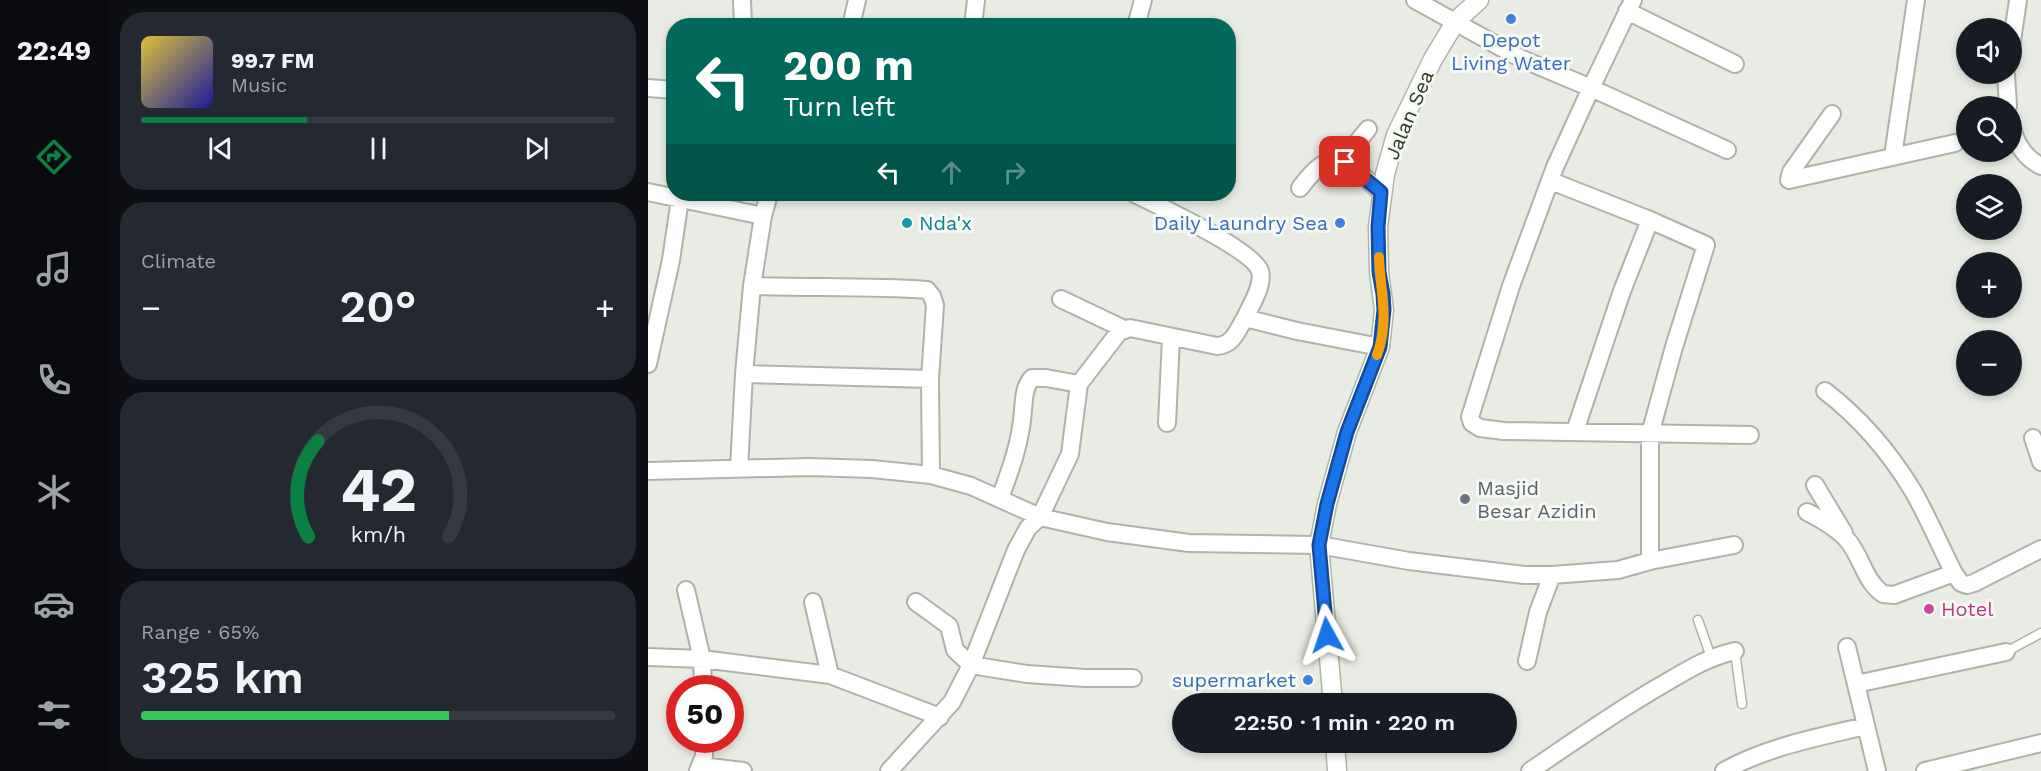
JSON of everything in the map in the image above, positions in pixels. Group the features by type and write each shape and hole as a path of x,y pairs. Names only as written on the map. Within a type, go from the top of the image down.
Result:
{"main road":[{"name":"Jalan Sea","path":"1332,693 1319,545 1327,504 1347,432 1380,347 1384,310 1379,272 1378,227 1381,192 1396,135 1433,59 1456,21 1479,0"},
{"path":"1336,753 1337,771"}],"street":[{"path":"742,0 743,18"},
{"path":"853,18 857,0"},
{"path":"974,18 975,0"},
{"path":"1138,18 1143,0"},
{"path":"1415,0 1522,59 1726,150"},
{"path":"1893,156 1916,0"},
{"path":"2015,18 2018,0"},
{"path":"1735,64 1630,6 1556,167 1511,286 1470,417 1474,426 1504,431 1750,435"},
{"path":"648,88 666,89"},
{"path":"1832,114 1791,172 1789,180 1955,143"},
{"path":"1345,162 1368,129"},
{"path":"2022,150 2041,166"},
{"path":"1300,188 1312,172 1324,162 1335,160 1345,162 1381,192"},
{"path":"1551,182 1650,220 1706,245 1650,434 1650,561"},
{"path":"648,192 666,195"},
{"path":"648,364 671,260 676,201"},
{"path":"694,201 763,216"},
{"path":"739,469 752,286 767,201"},
{"path":"1061,299 1124,329 1141,330 1217,346 1230,343 1245,318 1260,282 1260,272 1256,263 1194,224 1149,201"},
{"path":"1575,431 1615,311 1650,220"},
{"path":"752,286 887,287 927,290 935,305 930,379 931,475"},
{"path":"1245,318 1380,347"},
{"path":"895,769 952,702 971,665 1016,550 1028,528 1040,517 1070,454 1079,384 1119,332 1124,329"},
{"path":"1167,423 1171,338"},
{"path":"744,374 930,379"},
{"path":"1000,498 1015,459 1022,426 1025,392 1029,382 1032,378 1046,378 1079,384"},
{"path":"1825,392 1856,416 1894,463 1913,491 1961,583 1967,585 2041,549"},
{"path":"2033,438 2041,462"},
{"path":"648,471 819,467 931,475 971,486 1040,517 1107,532 1189,543 1319,545 1442,566 1524,574 1552,575 1618,570 1650,561 1734,545"},
{"path":"1815,485 1868,577 1883,594 1894,595 1954,573"},
{"path":"1806,512 1821,519 1849,541"},
{"path":"1527,661 1538,612 1552,575"},
{"path":"686,590 702,659 703,675"},
{"path":"813,602 830,675"},
{"path":"916,602 950,626 955,650 971,665 1085,678 1133,678"},
{"path":"1847,647 1877,771"},
{"path":"1530,771 1631,702 1711,657 1735,651"},
{"path":"1856,684 2006,652"},
{"path":"648,657 702,659 830,675 940,717"},
{"path":"1724,771 1769,752 1866,726"},
{"path":"1924,771 2041,743"},
{"path":"702,753 700,768 743,771"}],"lane":[{"path":"1698,620 1711,657"},
{"path":"2006,652 2041,633"},
{"path":"1735,651 1742,704"}],"slow traffic":[{"path":"1377,355 1384,310 1379,257"}],"place":[{"name":"Depot Living Water","path":"1511,19"},
{"name":"Nda'x","path":"907,223"},
{"name":"Daily Laundry Sea","path":"1340,223"},
{"name":"Masjid Besar Azidin","path":"1465,499"},
{"name":"Hotel","path":"1929,609"},
{"name":"supermarket","path":"1308,680"}],"route":[{"path":"1327,635 1319,545 1327,504 1347,432 1380,347 1384,310 1379,272 1378,227 1381,192 1345,162"}]}
